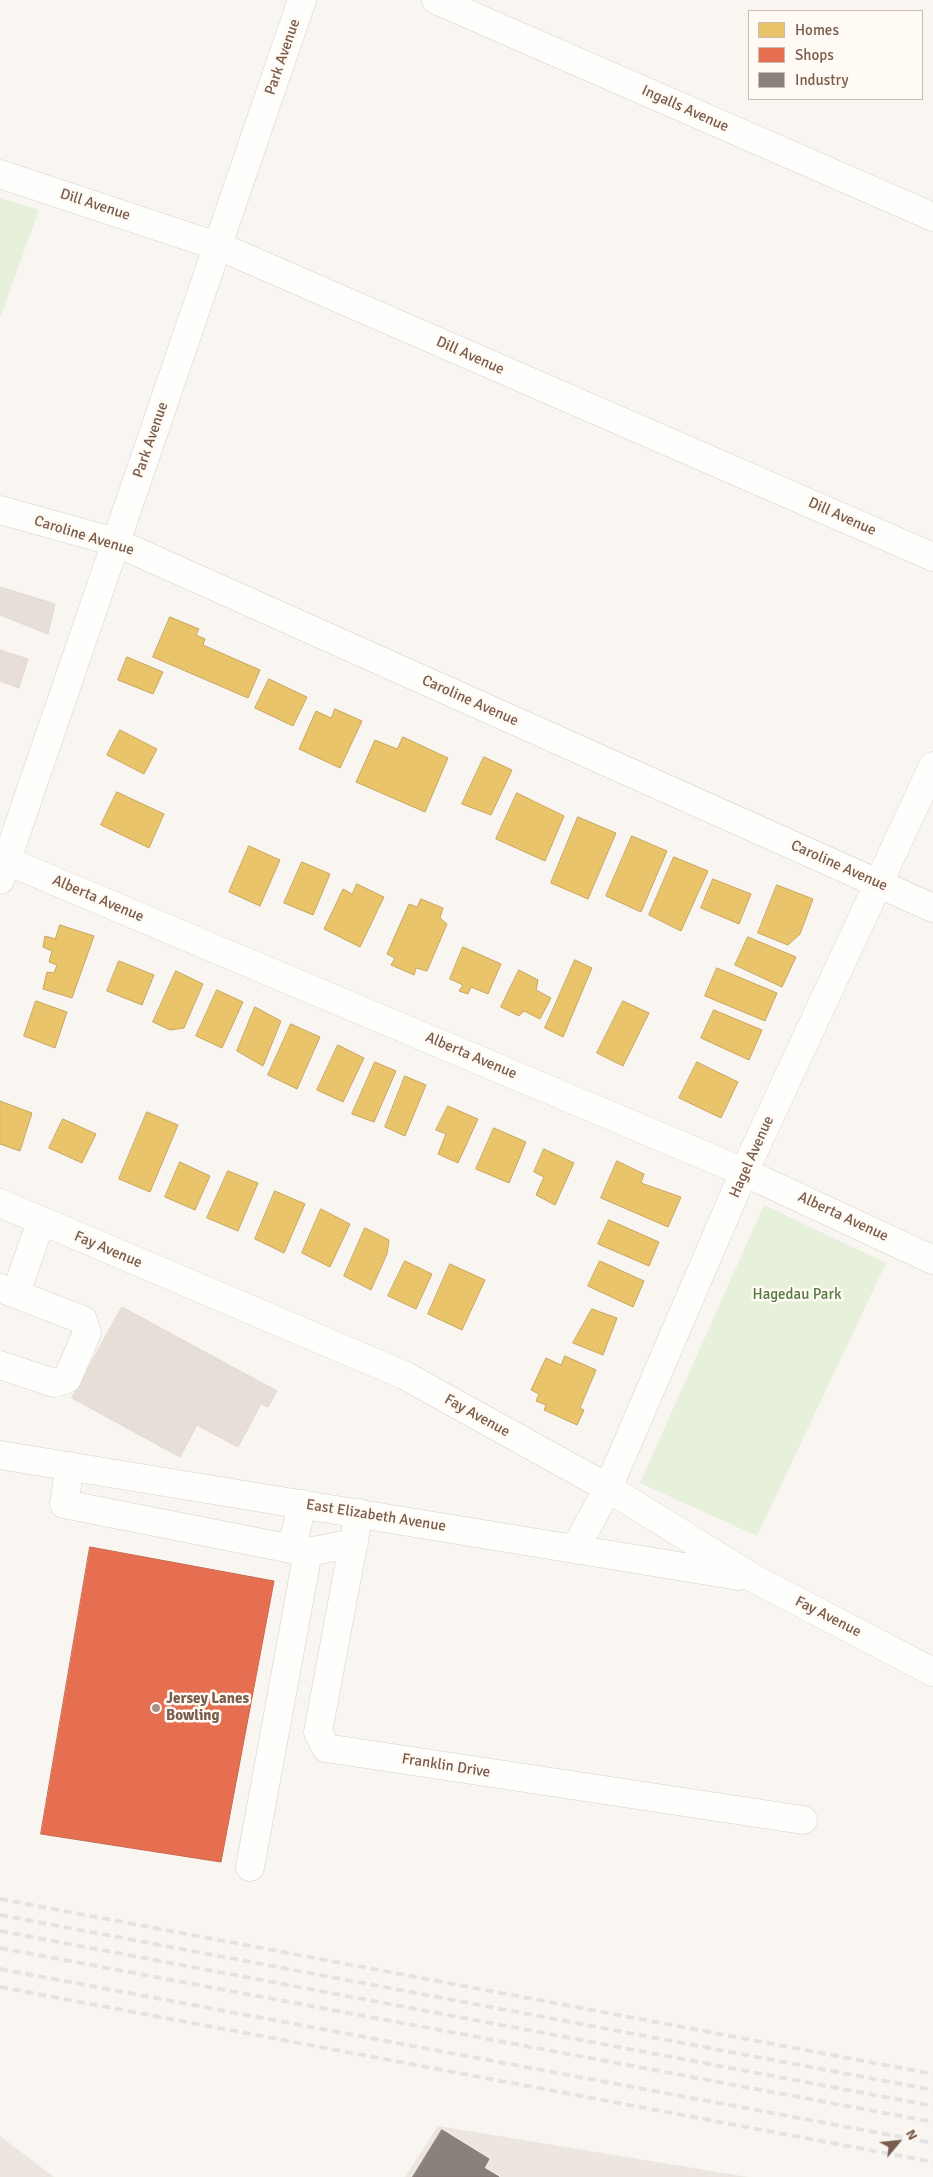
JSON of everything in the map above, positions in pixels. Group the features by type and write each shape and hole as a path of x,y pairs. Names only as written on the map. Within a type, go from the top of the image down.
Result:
{"street":[{"name":"Park Avenue","path":"2,866 302,0"},
{"name":"Ingalls Avenue","path":"436,0 933,218"},
{"name":"Dill Avenue","path":"0,174 217,246 933,557"},
{"name":"Caroline Avenue","path":"0,510 115,542 933,908"},
{"name":"Hagel Avenue","path":"575,1549 608,1488 744,1172 933,766"},
{"name":"Alberta Avenue","path":"2,866 744,1172 933,1260"},
{"name":"Fay Avenue","path":"0,1203 404,1375 608,1488 753,1578 933,1672"},
{"path":"0,1365 54,1383 67,1379 88,1333 83,1320 8,1290 41,1221"},
{"name":"East Elizabeth Avenue","path":"0,1454 753,1578"},
{"path":"70,1466 64,1504 300,1551 354,1543"},
{"path":"250,1867 300,1551 302,1504"},
{"name":"Franklin Drive","path":"359,1513 318,1732 326,1748 803,1820"}],"shaded area":[{"path":"438,2126 748,2177 405,2177"},
{"path":"0,2136 54,2177 0,2177"}],"green space":[{"path":"0,198 39,210 0,318"},
{"name":"Hagedau Park","path":"764,1205 886,1263 757,1536 640,1483"}],"building: Homes":[{"path":"170,617 199,629 196,635 205,639 203,645 260,670 248,698 153,657"},
{"path":"127,657 163,672 153,694 118,680"},
{"path":"269,679 307,697 293,726 255,708"},
{"path":"335,709 362,721 340,768 299,749 316,711 331,718"},
{"path":"120,730 157,749 144,774 107,755"},
{"path":"403,737 448,758 425,812 356,782 375,740 397,749"},
{"path":"484,757 512,770 491,815 462,804"},
{"path":"117,792 164,814 149,848 101,825"},
{"path":"517,793 564,816 545,861 496,839"},
{"path":"578,817 616,833 588,899 551,883"},
{"path":"632,836 667,851 641,912 606,896"},
{"path":"249,846 280,860 260,906 229,892"},
{"path":"674,857 708,871 681,931 649,915"},
{"path":"302,862 330,874 313,915 284,903"},
{"path":"713,879 751,894 739,924 701,908"},
{"path":"357,884 384,897 360,947 324,929 343,889 352,894"},
{"path":"777,885 813,899 800,934 788,945 758,933"},
{"path":"421,899 443,908 440,918 447,924 427,971 416,968 414,975 391,965 395,958 387,954 409,904 417,907"},
{"path":"60,925 94,936 72,998 43,989 47,972 54,973 57,965 49,962 52,951 43,947 45,936 55,939"},
{"path":"748,937 796,957 782,987 735,965"},
{"path":"463,947 501,964 488,994 471,987 468,994 459,991 463,985 450,979"},
{"path":"575,960 592,968 563,1037 545,1028"},
{"path":"119,961 154,975 142,1005 107,991"},
{"path":"717,968 777,993 765,1021 705,996"},
{"path":"519,970 538,980 536,990 551,998 540,1019 524,1011 519,1016 501,1007"},
{"path":"176,971 203,984 184,1028 170,1030 153,1022"},
{"path":"217,990 243,1002 222,1048 196,1036"},
{"path":"36,1001 67,1012 55,1048 24,1036"},
{"path":"623,1001 649,1013 623,1066 597,1053"},
{"path":"255,1007 281,1021 263,1066 237,1051"},
{"path":"714,1010 762,1030 749,1060 701,1038"},
{"path":"291,1024 320,1037 297,1089 268,1075"},
{"path":"338,1045 364,1058 343,1102 317,1090"},
{"path":"375,1062 396,1071 374,1122 352,1114"},
{"path":"697,1062 738,1082 721,1118 679,1098"},
{"path":"405,1076 426,1085 405,1136 385,1127"},
{"path":"0,1101 32,1113 20,1151 0,1144"},
{"path":"448,1106 478,1119 458,1163 438,1154 446,1134 436,1130"},
{"path":"147,1112 178,1125 150,1192 119,1179"},
{"path":"63,1119 96,1134 82,1163 49,1148"},
{"path":"494,1128 526,1142 509,1183 476,1169"},
{"path":"544,1149 574,1163 555,1205 536,1195 544,1177 534,1172"},
{"path":"617,1161 644,1174 641,1183 681,1197 668,1227 601,1198"},
{"path":"180,1162 210,1176 195,1210 165,1197"},
{"path":"228,1171 258,1183 238,1231 207,1218"},
{"path":"275,1191 305,1204 284,1253 255,1239"},
{"path":"321,1209 350,1224 330,1267 302,1253"},
{"path":"609,1220 659,1242 649,1266 598,1244"},
{"path":"365,1228 389,1240 387,1254 371,1290 344,1276"},
{"path":"405,1261 432,1274 416,1309 388,1296"},
{"path":"600,1261 644,1281 633,1307 588,1286"},
{"path":"450,1264 485,1280 462,1330 428,1314"},
{"path":"592,1309 617,1318 603,1355 573,1343"},
{"path":"565,1356 596,1370 580,1408 584,1410 577,1425 544,1410 546,1405 536,1401 539,1394 531,1390 546,1358 561,1365"}],"building: Shops":[{"name":"Jersey Lanes Bowling","path":"90,1547 274,1581 221,1862 41,1834"}],"building: Industry":[{"path":"442,2130 489,2159 484,2168 499,2177 413,2177"}],"building: Other":[{"path":"0,587 55,604 48,634 0,615"},
{"path":"0,650 28,659 19,688 0,681"},
{"path":"122,1307 277,1391 268,1407 261,1404 238,1447 197,1425 180,1457 72,1398"}],"railway":[{"path":"0,1899 933,2074"},
{"path":"0,1915 933,2090"},
{"path":"0,1931 933,2106"},
{"path":"0,1948 933,2122"},
{"path":"0,1969 933,2143"},
{"path":"0,1987 933,2162"}],"place":[{"name":"Jersey Lanes Bowling","path":"156,1708"}]}
